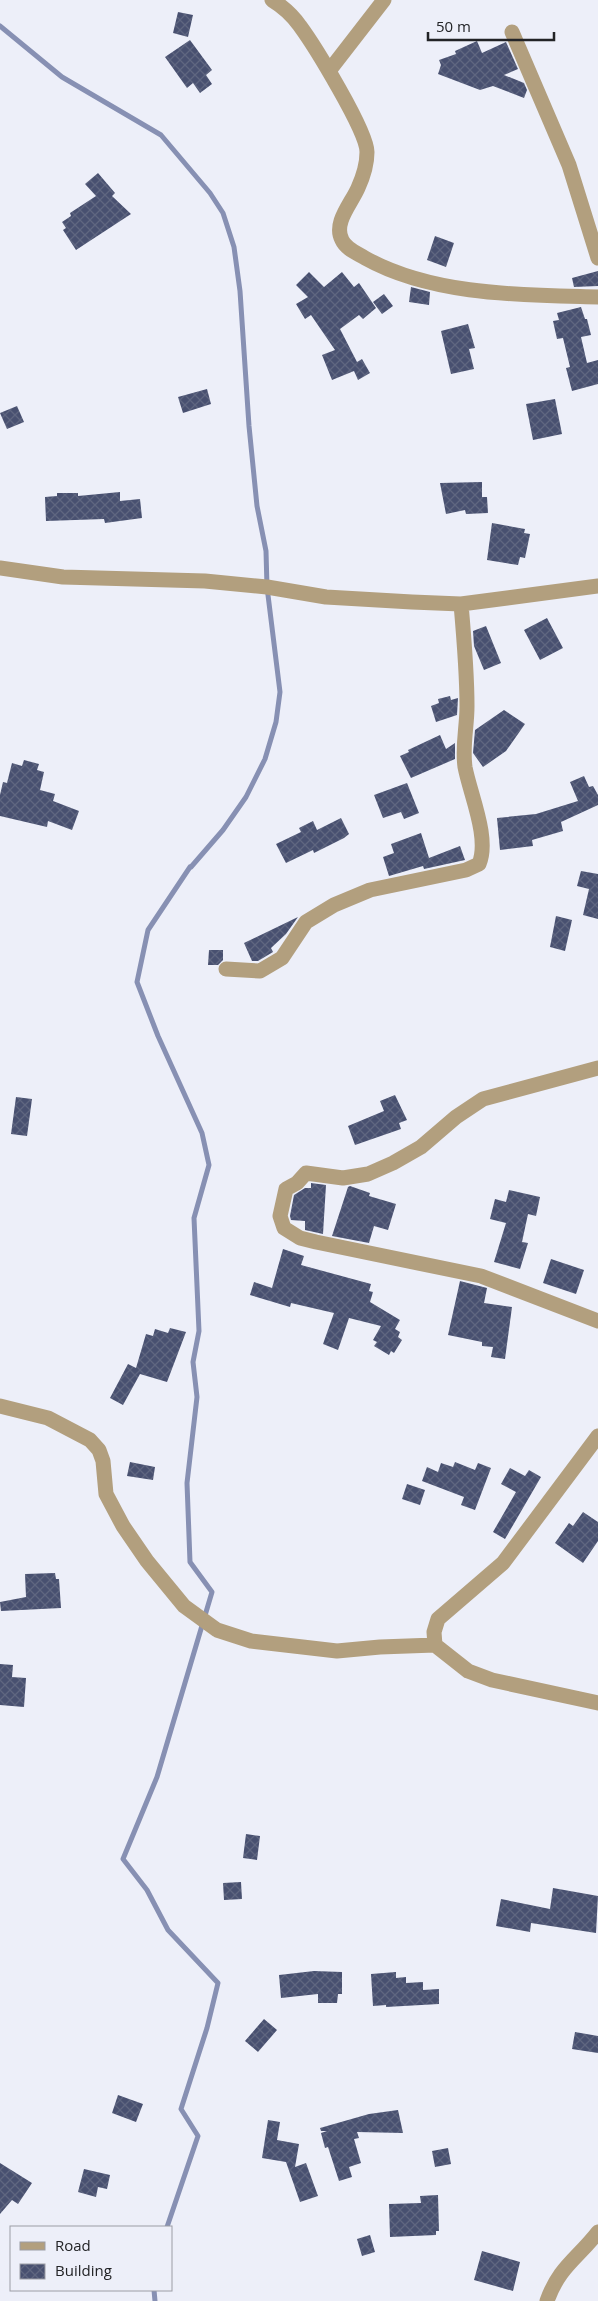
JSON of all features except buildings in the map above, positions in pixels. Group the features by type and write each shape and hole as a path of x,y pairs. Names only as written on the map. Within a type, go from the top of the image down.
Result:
{"street":[{"path":"272,0 299,24 329,71 362,134 367,150 365,167 358,187 341,221 338,232 342,242 351,250 373,262 414,277 453,288 500,294 598,297"},
{"path":"329,71 384,0"},
{"path":"512,32 569,165 598,258"},
{"path":"0,568 63,577 205,581 268,587 326,597 461,604 598,586"},
{"path":"226,969 260,971 282,958 306,922 334,905 370,890 466,870 479,864 483,848 466,768 463,743 467,721 467,690 461,604"},
{"path":"598,1068 483,1099 456,1117 421,1146 393,1163 368,1174 343,1178 306,1173 297,1183 286,1190 280,1216 284,1228 300,1238 381,1257 481,1276 598,1321"},
{"path":"0,1406 48,1418 90,1440 98,1450 103,1461 106,1494 123,1526 147,1561 184,1606 217,1630 251,1641 337,1651 380,1646 435,1644 468,1671 492,1680 598,1703"},
{"path":"435,1644 434,1632 438,1619 503,1563 598,1436"},
{"path":"547,2301 554,2283 564,2268 584,2250 598,2232"}],"waterway":[{"path":"0,26 62,77 161,135 210,193 223,213 234,247 240,291 249,426 257,506 266,551 267,587 280,692 276,722 265,759 246,797 223,830 191,867"},
{"path":"167,2226 198,2136 181,2109 207,2028 218,1983 168,1930 147,1890 123,1859 157,1777 212,1592 190,1562 187,1483 197,1397 193,1362 199,1331 194,1218 209,1165 202,1133 158,1036 137,982 148,930 190,867"},
{"path":"154,2291 155,2301"}]}
